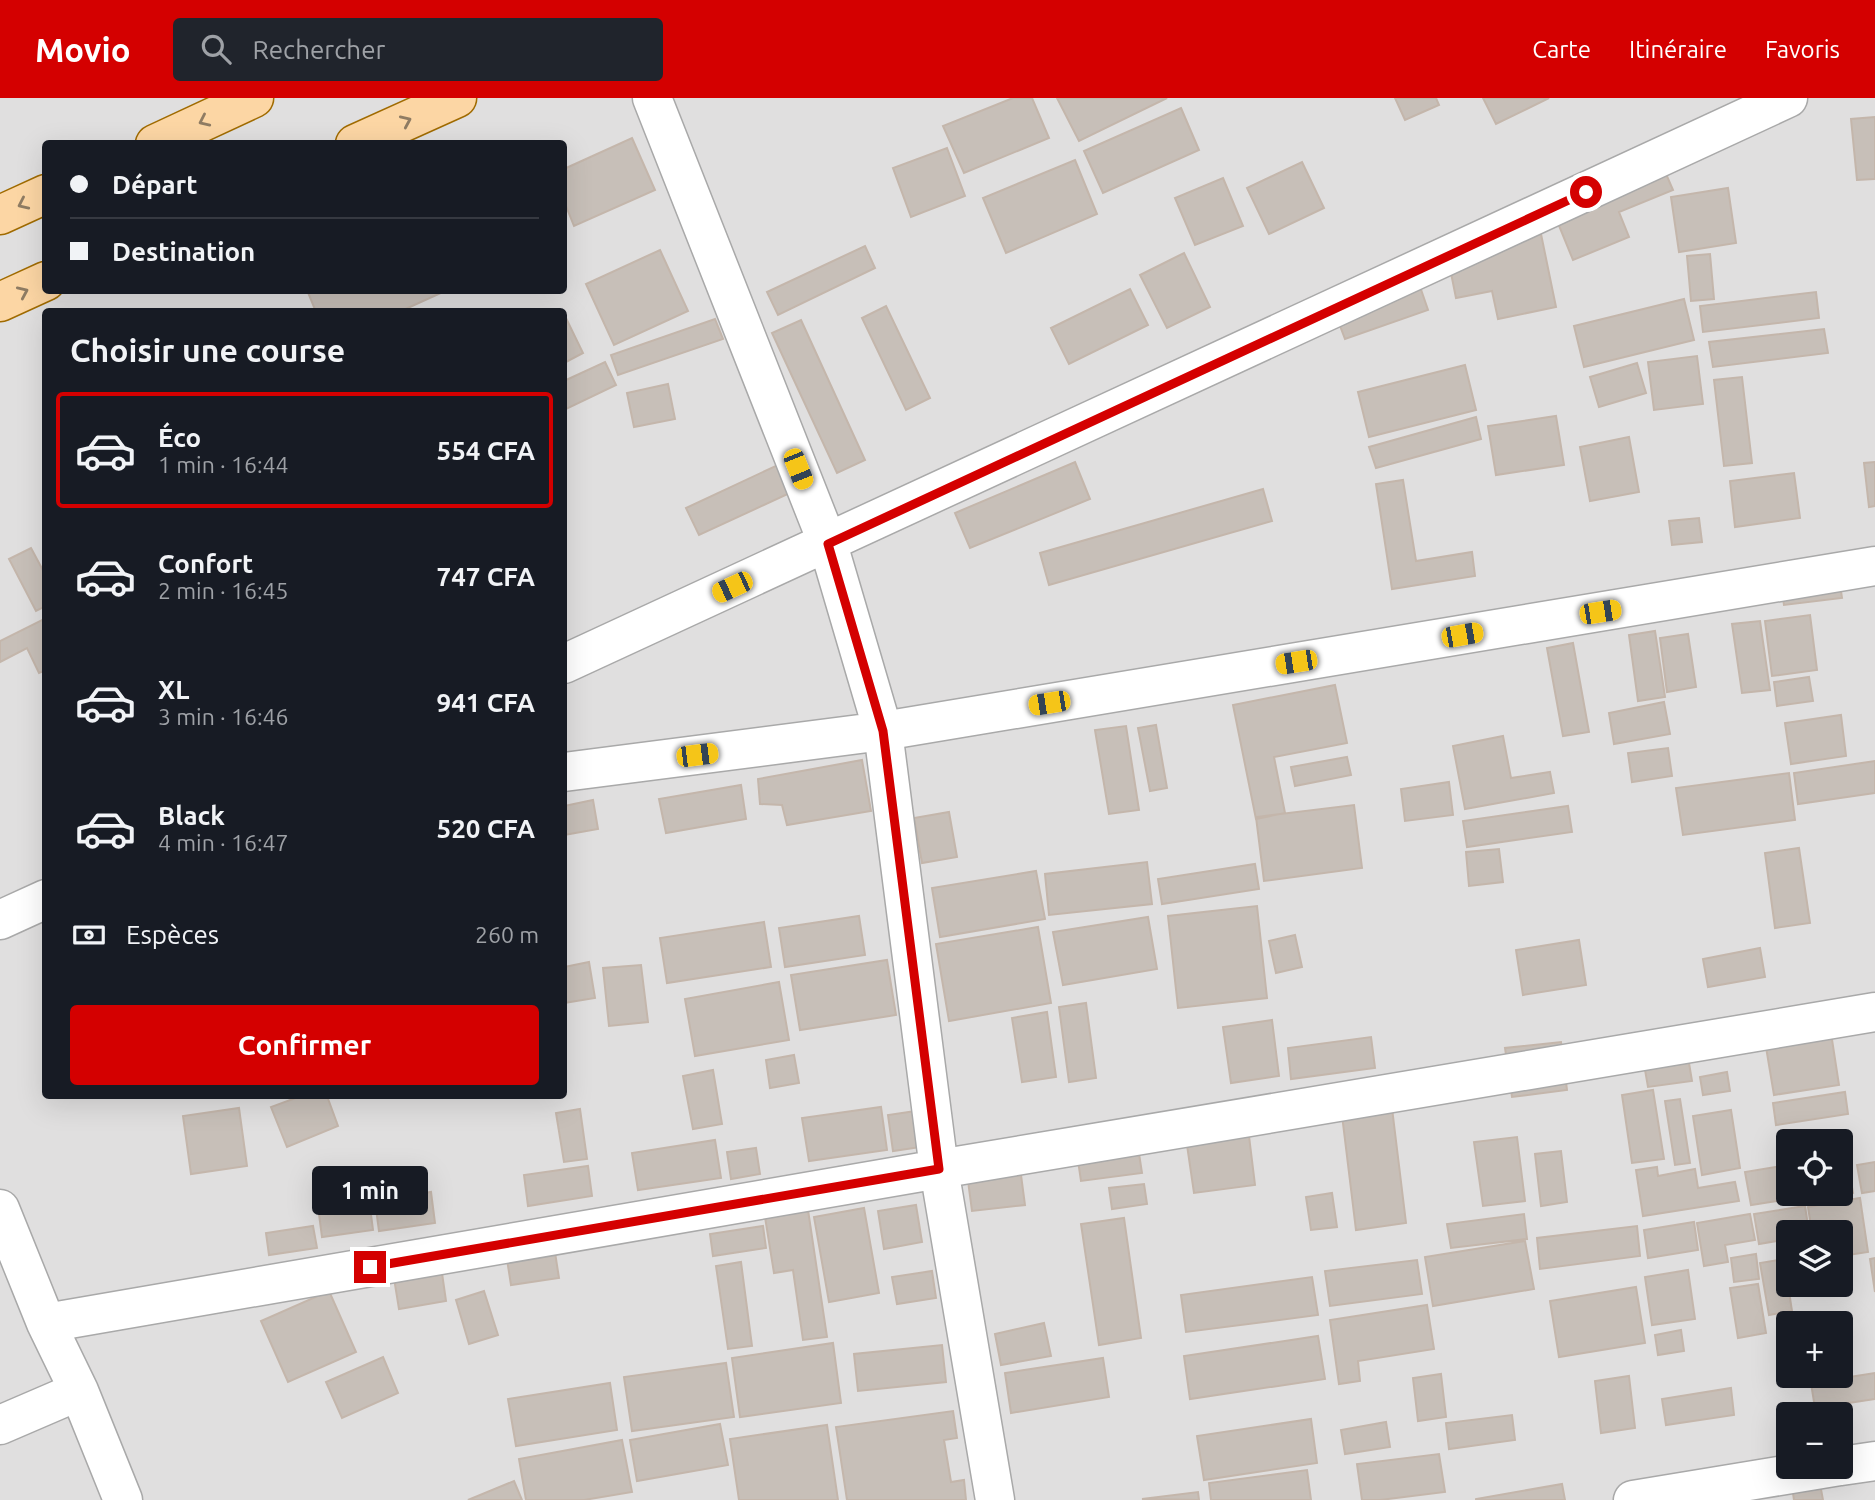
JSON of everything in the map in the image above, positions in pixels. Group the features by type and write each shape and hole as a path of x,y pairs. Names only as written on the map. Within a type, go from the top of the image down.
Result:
{"main road":[{"path":"164,140 254,98"},
{"path":"364,140 457,98"},
{"path":"0,215 42,196"},
{"path":"0,302 42,284"}],"street":[{"path":"652,98 828,544 883,731 939,1169 995,1500"},
{"path":"567,663 1788,98"},
{"path":"567,772 883,731 1875,566"},
{"path":"0,920 42,901"},
{"path":"46,1323 939,1169 1875,1012"},
{"path":"0,1209 123,1500"},
{"path":"0,1425 79,1391"},
{"path":"1853,1464 1875,1461"},
{"path":"1633,1500 1776,1477"}],"shaded area":[{"path":"0,98 1875,98 1875,1500 0,1500"}],"building":[{"path":"1013,98 1032,98 1049,138 964,173 943,126"},
{"path":"1057,98 1167,98 1079,141"},
{"path":"1395,98 1436,98 1439,105 1405,120"},
{"path":"1483,98 1549,98 1496,124"},
{"path":"1181,108 1199,150 1103,193 1084,151"},
{"path":"1875,117 1875,179 1857,180 1851,119"},
{"path":"632,138 655,190 574,226 567,208 567,168"},
{"path":"947,148 965,196 911,217 893,168"},
{"path":"1075,160 1097,214 1006,253 983,198"},
{"path":"1660,160 1673,190 1619,212 1629,237 1573,260 1551,206"},
{"path":"1302,162 1324,208 1269,234 1247,188"},
{"path":"1223,178 1243,226 1195,245 1175,198"},
{"path":"1728,188 1736,243 1679,252 1671,197"},
{"path":"1541,234 1556,307 1498,319 1492,291 1456,298 1447,253"},
{"path":"865,246 875,268 778,315 767,292"},
{"path":"660,250 688,311 614,345 586,284"},
{"path":"1184,253 1210,307 1167,328 1140,275"},
{"path":"1710,254 1714,299 1691,301 1687,256"},
{"path":"1415,272 1428,310 1345,339 1331,302"},
{"path":"1130,289 1148,325 1069,364 1051,328"},
{"path":"1816,292 1819,318 1703,332 1700,306"},
{"path":"309,294 439,294 408,308 314,308"},
{"path":"1684,299 1694,340 1584,367 1574,326"},
{"path":"886,306 930,398 906,410 862,318"},
{"path":"715,319 723,339 618,375 611,355"},
{"path":"567,320 583,353 567,361"},
{"path":"801,320 865,460 837,473 772,333"},
{"path":"1824,329 1828,353 1713,367 1709,342"},
{"path":"1697,356 1703,404 1654,410 1648,362"},
{"path":"605,362 616,385 567,409 567,380"},
{"path":"1637,363 1646,393 1599,407 1590,377"},
{"path":"1465,365 1476,410 1369,437 1358,392"},
{"path":"1742,377 1752,463 1724,466 1714,380"},
{"path":"668,384 675,419 634,427 627,393"},
{"path":"1556,416 1564,465 1496,475 1488,426"},
{"path":"1476,417 1481,439 1376,468 1369,447"},
{"path":"1629,437 1639,492 1590,501 1580,447"},
{"path":"1075,462 1090,499 970,548 955,513"},
{"path":"1875,462 1875,506 1869,507 1864,463"},
{"path":"780,464 792,492 699,535 686,508"},
{"path":"1794,473 1800,518 1735,527 1730,481"},
{"path":"1403,480 1416,561 1472,552 1475,576 1392,589 1376,484"},
{"path":"1263,489 1272,521 1049,585 1040,553"},
{"path":"1699,518 1702,542 1672,545 1669,521"},
{"path":"31,548 42,569 42,608 36,611 9,559"},
{"path":"1838,571 1842,598 1784,605 1780,579"},
{"path":"1810,615 1817,670 1772,676 1765,621"},
{"path":"42,620 42,672 39,673 27,648 0,662 0,641"},
{"path":"1760,621 1770,690 1742,693 1732,624"},
{"path":"1655,631 1665,697 1638,701 1629,635"},
{"path":"1688,634 1696,687 1667,692 1660,638"},
{"path":"1573,643 1589,732 1563,736 1547,648"},
{"path":"1809,677 1813,701 1777,706 1774,682"},
{"path":"1335,685 1347,743 1274,757 1285,813 1256,819 1233,705"},
{"path":"1664,702 1670,734 1614,744 1609,713"},
{"path":"1841,715 1846,756 1791,764 1785,723"},
{"path":"1156,725 1167,788 1150,791 1138,728"},
{"path":"1126,726 1139,810 1109,814 1095,730"},
{"path":"1503,736 1511,778 1550,772 1554,793 1465,809 1453,746"},
{"path":"1668,748 1672,776 1632,782 1628,753"},
{"path":"1347,757 1351,775 1295,786 1291,767"},
{"path":"862,760 871,811 787,825 782,805 760,804 758,779"},
{"path":"1875,761 1875,793 1798,804 1794,773"},
{"path":"1789,773 1795,820 1683,835 1676,788"},
{"path":"1449,782 1453,815 1405,821 1401,789"},
{"path":"741,785 746,819 666,833 659,799"},
{"path":"593,800 598,829 567,834 567,805"},
{"path":"1354,805 1362,868 1264,881 1256,817"},
{"path":"1568,806 1572,832 1467,847 1463,821"},
{"path":"949,812 957,857 922,863 914,818"},
{"path":"1799,848 1810,923 1775,928 1765,853"},
{"path":"1499,849 1503,882 1469,886 1466,852"},
{"path":"1147,862 1152,904 1049,915 1045,874"},
{"path":"1255,864 1259,889 1162,904 1158,879"},
{"path":"1036,871 1045,919 940,937 932,888"},
{"path":"1257,906 1267,998 1178,1008 1168,916"},
{"path":"859,916 865,955 785,967 779,928"},
{"path":"1148,917 1157,969 1063,985 1053,932"},
{"path":"764,922 771,967 667,983 660,938"},
{"path":"1038,927 1051,1003 949,1021 936,944"},
{"path":"1295,935 1302,967 1276,973 1269,941"},
{"path":"1579,940 1586,985 1523,995 1516,950"},
{"path":"1760,948 1765,977 1708,987 1703,959"},
{"path":"887,960 896,1015 800,1030 791,975"},
{"path":"589,962 595,998 567,1003 567,966"},
{"path":"641,965 648,1022 609,1026 603,968"},
{"path":"779,982 789,1040 695,1056 685,999"},
{"path":"1086,1003 1096,1078 1069,1082 1059,1007"},
{"path":"1827,1007 1839,1085 1774,1095 1761,1017"},
{"path":"1047,1012 1056,1077 1022,1082 1012,1018"},
{"path":"1272,1020 1279,1076 1231,1083 1223,1027"},
{"path":"1371,1037 1375,1068 1291,1079 1288,1048"},
{"path":"1561,1042 1567,1090 1512,1097 1505,1048"},
{"path":"794,1055 799,1083 770,1088 766,1060"},
{"path":"1688,1057 1692,1081 1648,1087 1644,1064"},
{"path":"713,1070 722,1124 693,1129 683,1076"},
{"path":"1727,1072 1730,1091 1703,1095 1700,1077"},
{"path":"1653,1090 1664,1159 1632,1163 1622,1095"},
{"path":"1845,1092 1848,1114 1776,1125 1773,1103"},
{"path":"293,1099 328,1099 338,1126 287,1147 271,1107"},
{"path":"1680,1099 1690,1163 1675,1165 1665,1101"},
{"path":"881,1107 887,1150 809,1161 802,1118"},
{"path":"239,1108 247,1166 191,1174 183,1116"},
{"path":"1392,1108 1406,1223 1356,1230 1342,1115"},
{"path":"580,1109 587,1159 564,1162 556,1113"},
{"path":"1731,1110 1740,1168 1702,1175 1693,1116"},
{"path":"916,1111 921,1147 893,1151 888,1115"},
{"path":"1249,1136 1255,1185 1194,1193 1187,1145"},
{"path":"1517,1137 1525,1201 1483,1206 1474,1142"},
{"path":"715,1140 721,1178 638,1190 632,1153"},
{"path":"1138,1147 1142,1173 1081,1181 1077,1154"},
{"path":"756,1148 760,1174 731,1179 727,1152"},
{"path":"1561,1151 1567,1202 1541,1206 1535,1154"},
{"path":"1875,1162 1875,1191 1862,1193 1857,1165"},
{"path":"588,1166 592,1196 528,1206 524,1175"},
{"path":"1657,1167 1658,1176 1695,1169 1698,1188 1735,1182 1739,1201 1643,1216 1636,1170"},
{"path":"1776,1167 1776,1201 1751,1205 1745,1172"},
{"path":"1021,1175 1025,1205 972,1211 968,1181"},
{"path":"1144,1184 1147,1204 1112,1209 1109,1188"},
{"path":"431,1192 435,1223 379,1231 375,1201"},
{"path":"1332,1193 1337,1227 1311,1230 1306,1197"},
{"path":"1860,1198 1868,1252 1853,1254 1853,1220 1810,1220 1808,1207 1853,1206 1853,1199"},
{"path":"916,1205 922,1242 884,1249 878,1211"},
{"path":"1805,1206 1807,1220 1776,1220 1776,1241 1759,1244 1754,1214"},
{"path":"370,1207 373,1230 322,1237 319,1214"},
{"path":"864,1208 879,1293 829,1302 814,1217"},
{"path":"808,1210 827,1337 803,1340 793,1270 774,1273 765,1217"},
{"path":"1524,1214 1527,1239 1451,1248 1447,1224"},
{"path":"1750,1214 1755,1240 1725,1245 1728,1262 1704,1266 1697,1223"},
{"path":"1124,1218 1141,1338 1099,1345 1081,1224"},
{"path":"1694,1222 1698,1250 1648,1258 1644,1230"},
{"path":"313,1226 317,1248 269,1255 266,1233"},
{"path":"763,1226 766,1248 713,1256 710,1234"},
{"path":"1637,1226 1640,1256 1540,1269 1537,1238"},
{"path":"1525,1241 1534,1289 1433,1306 1425,1257"},
{"path":"554,1246 559,1278 511,1285 506,1253"},
{"path":"1756,1254 1759,1279 1734,1282 1731,1258"},
{"path":"1875,1258 1875,1292 1870,1259"},
{"path":"1417,1260 1422,1294 1330,1306 1325,1271"},
{"path":"1776,1260 1776,1297 1790,1297 1792,1311 1776,1311 1776,1314 1769,1315 1760,1263"},
{"path":"741,1262 752,1346 728,1349 716,1266"},
{"path":"441,1266 446,1301 399,1309 393,1272"},
{"path":"1688,1270 1695,1319 1652,1325 1645,1277"},
{"path":"932,1271 936,1298 897,1304 892,1277"},
{"path":"1312,1277 1318,1315 1186,1332 1181,1295"},
{"path":"1758,1284 1766,1333 1738,1338 1730,1288"},
{"path":"1636,1287 1645,1343 1559,1357 1550,1301"},
{"path":"329,1291 356,1352 288,1382 261,1321"},
{"path":"484,1291 498,1335 469,1344 456,1300"},
{"path":"1427,1305 1434,1349 1358,1361 1360,1381 1339,1384 1330,1320"},
{"path":"1044,1323 1051,1356 1001,1365 995,1334"},
{"path":"1681,1330 1684,1351 1658,1355 1655,1335"},
{"path":"1318,1336 1325,1379 1190,1399 1184,1356"},
{"path":"833,1343 841,1403 740,1417 732,1358"},
{"path":"942,1345 946,1382 858,1391 854,1354"},
{"path":"383,1357 398,1393 342,1418 326,1382"},
{"path":"1103,1358 1109,1397 1011,1413 1005,1373"},
{"path":"726,1363 734,1417 632,1431 624,1377"},
{"path":"1875,1373 1875,1399 1853,1402 1814,1402 1812,1388 1853,1388 1853,1376"},
{"path":"1441,1374 1446,1417 1418,1421 1413,1378"},
{"path":"1629,1376 1635,1428 1601,1433 1595,1381"},
{"path":"610,1383 617,1430 516,1446 508,1399"},
{"path":"1731,1388 1734,1415 1666,1425 1662,1399"},
{"path":"953,1411 957,1438 944,1440 951,1482 964,1480 966,1500 847,1500 836,1427"},
{"path":"1512,1415 1515,1440 1449,1449 1446,1423"},
{"path":"1311,1419 1317,1463 1204,1480 1197,1436"},
{"path":"1386,1422 1390,1447 1345,1454 1341,1430"},
{"path":"720,1424 728,1465 637,1481 630,1440"},
{"path":"827,1425 838,1500 739,1500 730,1439"},
{"path":"622,1440 632,1492 584,1500 526,1500 519,1459"},
{"path":"1439,1454 1445,1492 1362,1500 1357,1464"},
{"path":"1307,1470 1311,1500 1211,1500 1209,1483"},
{"path":"1791,1479 1819,1479 1823,1500 1794,1500"},
{"path":"514,1481 522,1500 468,1500"},
{"path":"1562,1484 1565,1500 1476,1500 1476,1499"},
{"path":"1198,1492 1199,1500 1142,1499"}],"route":[{"path":"370,1267 939,1169 883,731 828,544 1586,192"}]}
